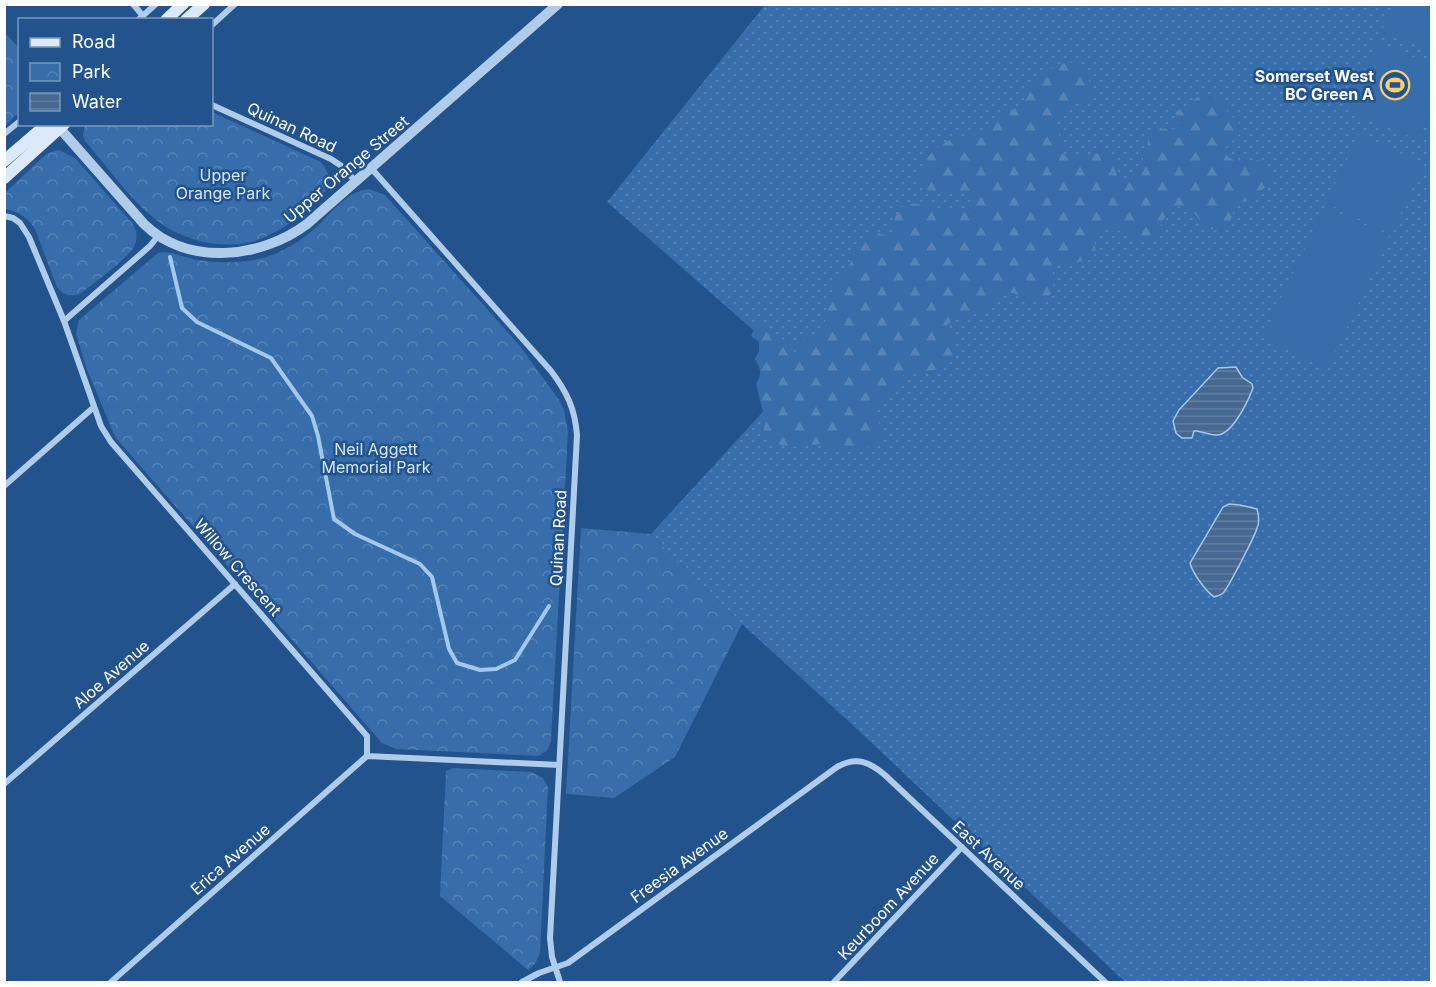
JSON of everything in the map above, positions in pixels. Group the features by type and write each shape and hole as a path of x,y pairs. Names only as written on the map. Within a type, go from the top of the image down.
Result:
{"main road":[{"path":"168,18 183,4"},
{"path":"188,18 204,4"},
{"path":"4,161 45,126"},
{"path":"4,178 60,126"}],"street":[{"path":"133,4 141,17 156,4"},
{"path":"213,24 235,4"},
{"name":"Upper Orange Street","path":"60,126 144,225 158,236 176,245 206,251 236,253 264,247 296,232 558,4"},
{"name":"Quinan Road","path":"213,105 331,159 343,167 355,181"},
{"path":"4,134 18,123"},
{"name":"Quinan Road","path":"371,168 551,371 563,387 573,408 577,435 550,938 552,957 561,982"},
{"name":"Willow Crescent","path":"4,216 13,218 24,227 29,237 64,321 100,426 111,442 367,736 367,756"},
{"path":"64,321 150,246 158,236"},
{"path":"4,486 94,407"},
{"name":"Aloe Avenue","path":"4,783 235,584"},
{"path":"367,756 560,765"},
{"name":"Erica Avenue","path":"111,982 367,756"},
{"name":"East Avenue","path":"849,762 860,761 875,767 1105,982"},
{"name":"Freesia Avenue","path":"522,982 568,963 828,774 849,762"},
{"name":"Keurboom Avenue","path":"834,982 962,847"}],"green space":[{"path":"765,5 1431,5 1431,982 1125,982 857,729 742,624 651,534 800,371 607,202"},
{"path":"1392,5 1431,5 1431,52 1381,31"},
{"path":"4,32 18,47 18,113 5,126"},
{"name":"Somerset West BC Green A","path":"1376,42 1431,64 1431,106 1418,140 1348,111"},
{"path":"1066,62 1081,68 1094,93 1088,100 1070,103 1059,117 1058,127 1062,153 1069,159 1078,155 1087,158 1102,151 1111,153 1115,161 1117,180 1125,183 1130,181 1139,173 1150,138 1156,132 1164,129 1176,129 1179,121 1175,113 1204,93 1221,101 1243,129 1225,149 1228,157 1237,161 1259,160 1267,164 1272,176 1270,181 1261,191 1237,207 1223,229 1206,227 1191,210 1177,205 1169,210 1151,242 1137,241 1114,228 1101,226 1095,238 1096,252 1090,260 1053,266 1053,289 1044,301 1012,293 1000,293 980,312 954,318 947,325 957,349 953,358 941,368 903,375 894,391 887,398 878,401 873,409 880,423 881,432 873,446 855,451 836,452 820,444 801,447 784,446 768,438 764,429 765,420 756,384 760,372 755,359 759,351 759,342 751,336 755,327 763,323 774,334 790,344 792,353 795,352 799,345 817,331 825,321 828,313 826,305 861,242 876,233 885,235 893,232 896,216 902,207 922,204 959,212 971,212 974,204 960,192 953,191 936,195 919,186 924,163 935,150 948,141 979,133 995,123 1026,98 1029,83"},
{"name":"Upper Orange Park","path":"213,112 321,162 327,172 328,180 325,192 309,209 286,226 264,238 247,243 229,244 195,240 171,230 143,209 85,141 83,135 85,126 213,126"},
{"path":"1359,134 1424,165 1391,234 1326,203"},
{"name":"Upper Orange Park","path":"59,150 75,158 133,224 137,235 134,247 124,258 80,294 73,295 64,294 57,287 32,225 22,215 5,209 5,193 48,153"},
{"name":"Neil Aggett Memorial Park","path":"369,189 385,195 520,346 564,410 568,432 551,741 547,751 538,756 396,749 382,743 115,437 86,367 76,334 79,320 158,253 167,252 214,262 245,261 265,257 280,252 298,241 345,200 360,191"},
{"path":"1325,206 1390,237 1327,369 1262,338"},
{"path":"581,528 651,534 742,624 675,757 614,798 566,794"},
{"path":"453,768 532,772 543,778 548,787 540,953 535,964 528,970 440,896 446,771"}],"water":[{"path":"1236,367 1253,388 1233,424 1222,434 1214,435 1194,431 1192,438 1182,438 1176,433 1173,421 1179,410 1218,368"},
{"path":"1229,504 1257,509 1259,523 1226,590 1214,597 1200,582 1190,563 1223,507"}],"waterway":[{"path":"170,257 182,308 197,322 271,358 312,416 334,519 355,534 420,564 432,577 449,649 457,663 480,670 496,669 515,660 549,606"}],"place":[{"name":"Somerset West BC Green A","path":"1395,85"}]}
